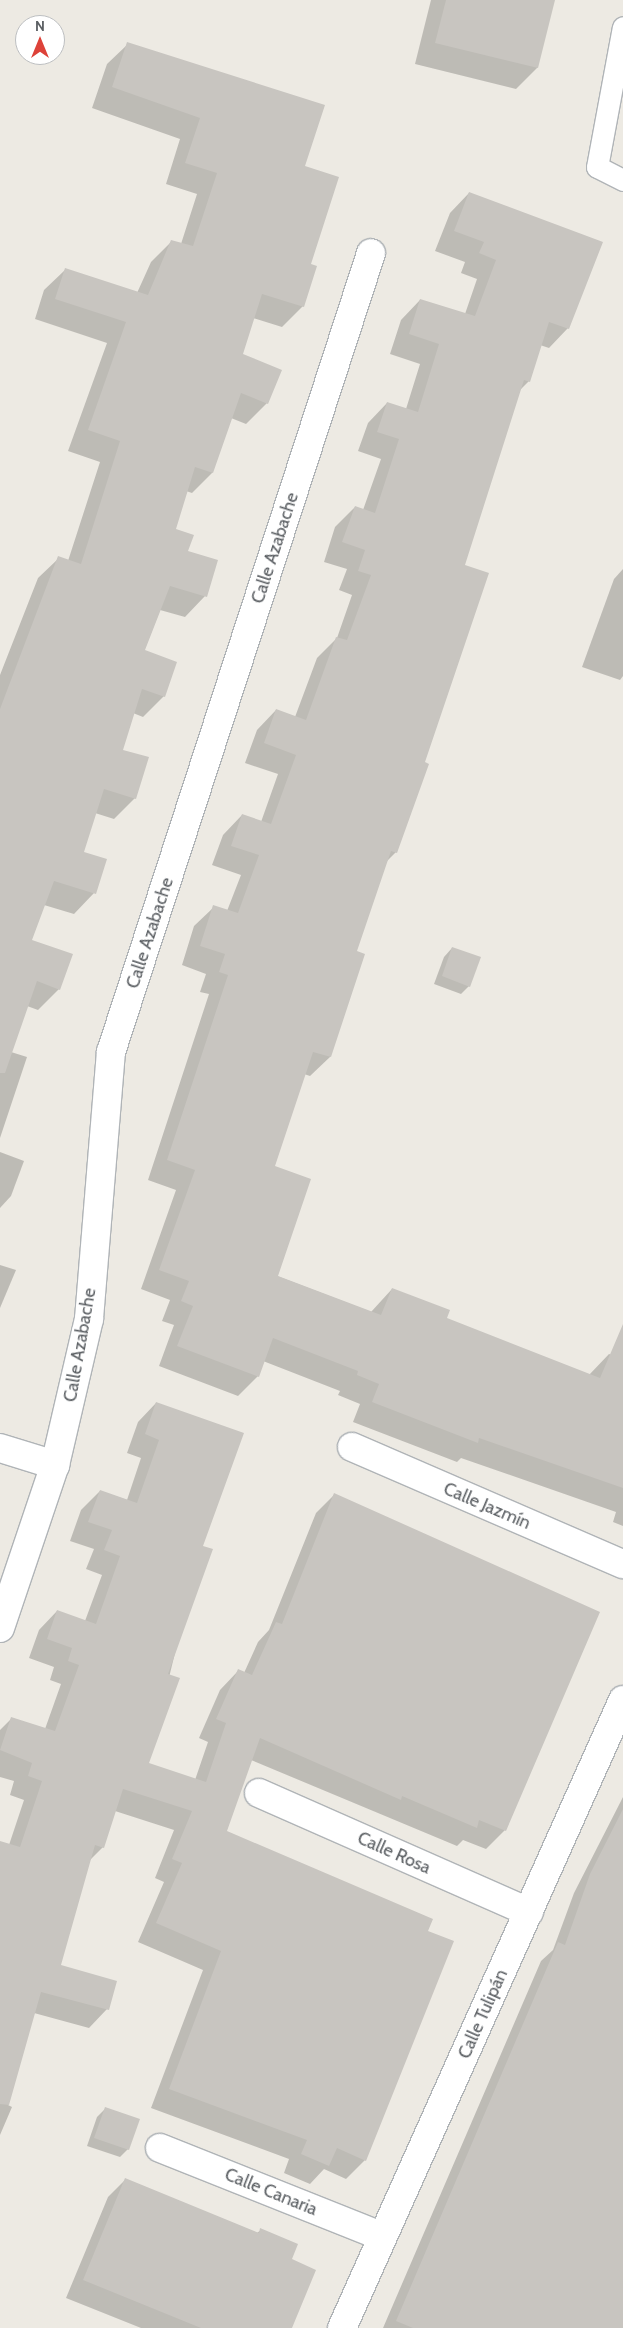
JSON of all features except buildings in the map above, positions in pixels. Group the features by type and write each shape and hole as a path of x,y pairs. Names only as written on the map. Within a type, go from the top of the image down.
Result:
{"street":[{"name":"Calle Azabache","path":"0,1628 55,1466 89,1319 111,1052 372,253"},
{"name":"Calle Jazmín","path":"352,1447 623,1564"},
{"path":"0,1448 55,1466"},
{"name":"Calle Tulipán","path":"342,2328 381,2236 529,1912 623,1700"},
{"name":"Calle Rosa","path":"259,1793 529,1912"},
{"name":"Calle Canaria","path":"160,2148 381,2236"}],"lane":[{"path":"623,27 597,167 623,180"}]}
